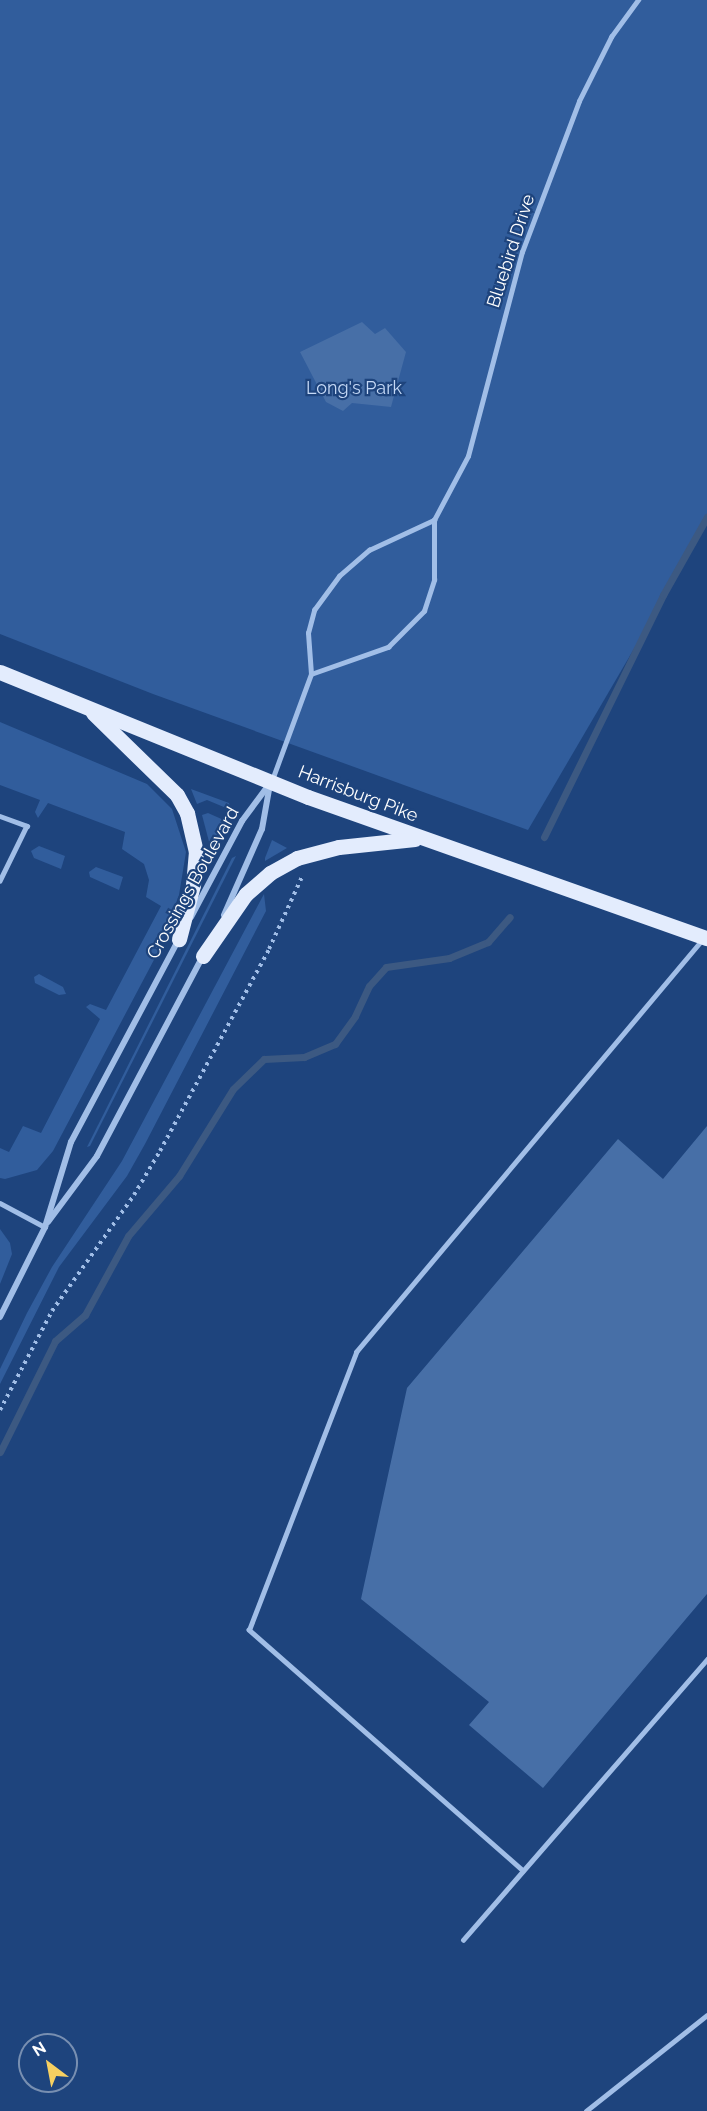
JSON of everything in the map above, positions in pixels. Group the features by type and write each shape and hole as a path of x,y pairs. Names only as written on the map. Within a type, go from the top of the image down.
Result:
{"main road":[{"name":"Harrisburg Pike","path":"0,672 271,782 419,838 706,937"},
{"path":"86,707 170,788 187,813 195,851 193,885 179,939"},
{"path":"203,956 246,894 270,873 297,858 339,847 419,838"}],"street":[{"name":"Crossings Boulevard","path":"0,1317 45,1227 71,1142 242,821 271,782"},
{"name":"Crossings Boulevard","path":"45,1227 97,1156 203,956 262,829 271,782"}],"lane":[{"name":"Bluebird Drive","path":"311,674 374,654 414,624 424,611 434,580 434,520 468,456 522,252 579,101 611,37 638,0"},
{"path":"271,782 311,674 310,621 324,594 369,550 434,520"},
{"path":"0,816 27,826 0,881"},
{"path":"523,1871 249,1630 356,1352 706,937"},
{"path":"0,1203 45,1227"},
{"path":"463,1940 707,1659"},
{"path":"586,2111 707,2015"}],"path":[{"path":"0,1410 52,1311 134,1196 160,1151 269,949 294,897 302,868"}],"green space":[{"name":"Long's Park","path":"0,0 707,0 707,524 528,830 153,694 0,634"},
{"path":"0,722 147,784 172,809 186,852 179,895 156,956 53,1151 37,1170 5,1179 0,1178 0,1148 9,1152 23,1126 41,1133 100,1019 86,1007 90,1004 106,1010 161,906 146,897 149,880 144,864 122,849 125,832 48,803 38,818 35,812 40,800 0,785"},
{"path":"191,789 229,803 231,810 207,800 197,804"},
{"path":"208,813 226,821 212,853 202,815"},
{"path":"272,840 287,848 265,861 265,858"},
{"path":"39,846 65,856 61,869 34,858 31,851"},
{"path":"236,856 90,1146 87,1147 232,858"},
{"path":"96,867 123,877 119,890 90,877 89,872"},
{"path":"264,894 266,911 145,1144 127,1176 59,1267 0,1384 0,1369 27,1313 52,1267 122,1161"},
{"path":"39,974 63,987 66,994 59,995 35,983 34,977"},
{"path":"0,1229 10,1243 12,1254 0,1284"}],"building":[{"path":"362,322 375,334 385,328 406,352 391,407 352,403 343,411 326,402 300,352"},
{"path":"707,1126 707,1594 543,1788 469,1725 489,1702 361,1599 407,1388 618,1139 663,1179"}],"waterway":[{"path":"544,837 663,595 707,517"},
{"path":"0,1452 55,1341 85,1315 128,1236 179,1176 233,1089 264,1059 304,1057 335,1044 355,1016 369,986 386,967 449,958 488,942 510,917"}]}
